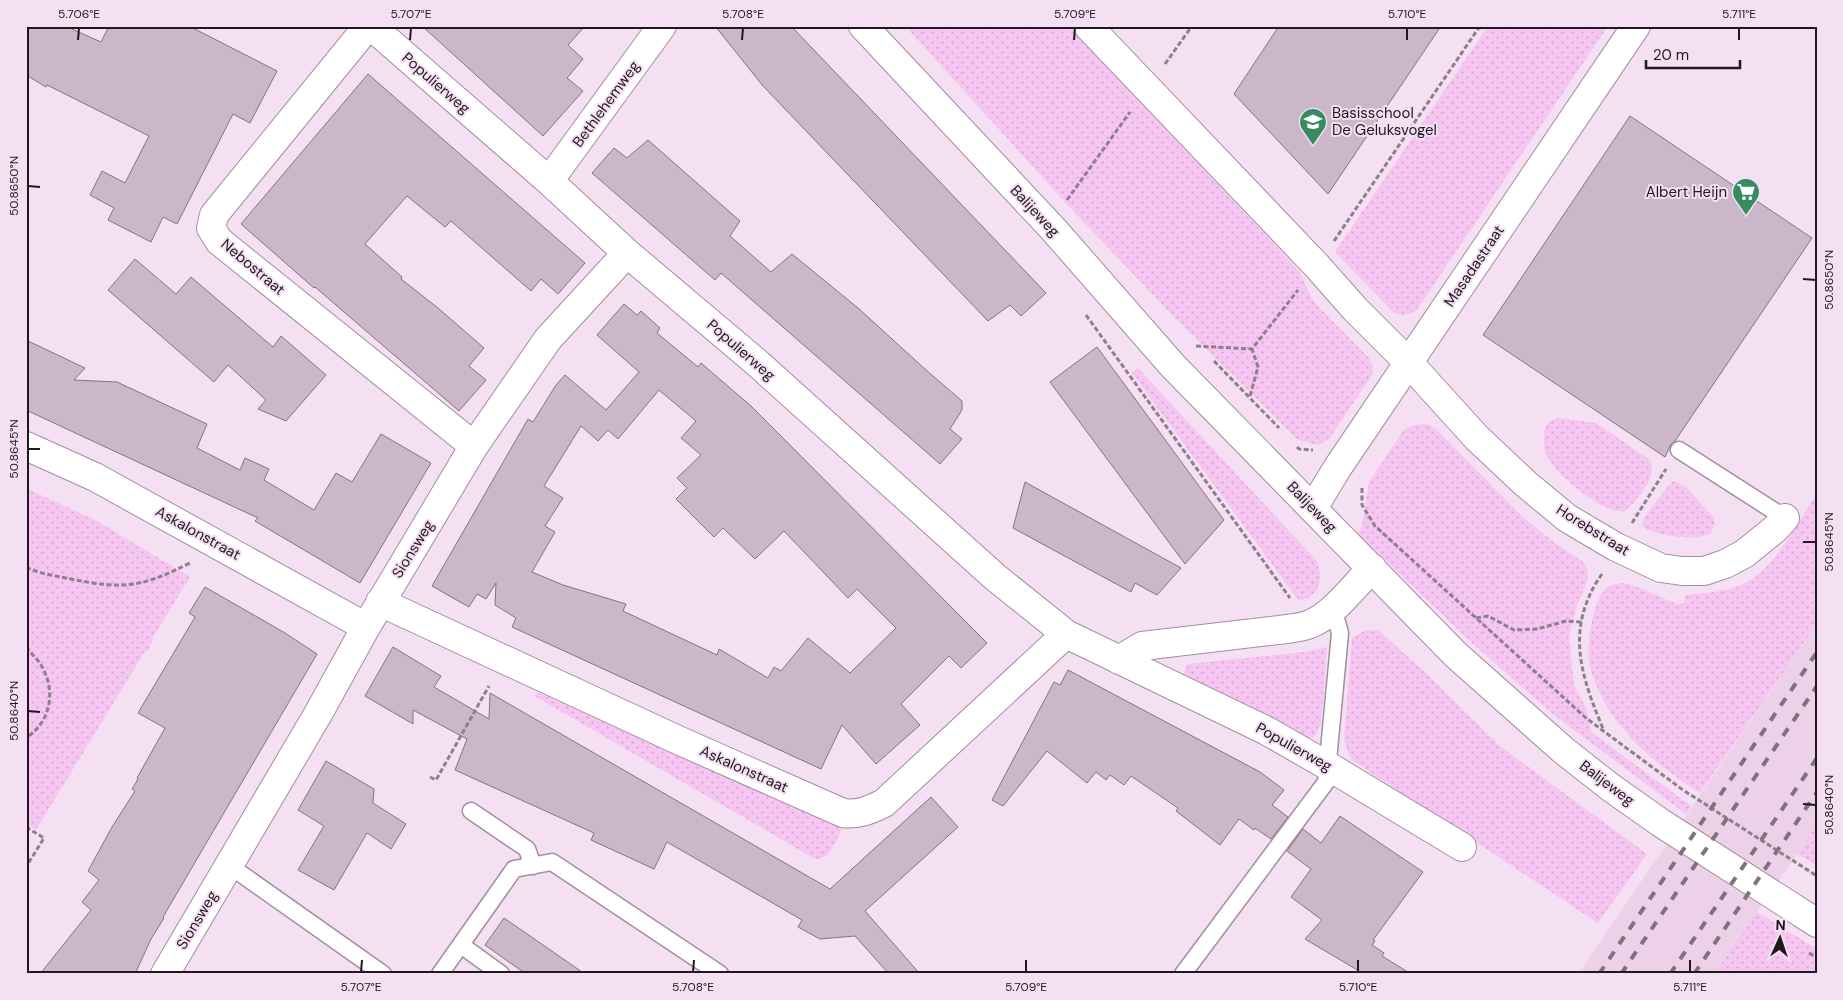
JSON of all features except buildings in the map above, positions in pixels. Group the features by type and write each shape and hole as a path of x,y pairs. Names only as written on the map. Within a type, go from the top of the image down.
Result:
{"street":[{"name":"Populierweg","path":"369,26 549,181 627,253 755,361 994,577 1066,634 1267,731 1462,847"},
{"name":"Nebostraat","path":"369,26 214,215 211,228 219,241 474,446"},
{"name":"Bethlehemweg","path":"549,181 662,26"},
{"name":"Balijeweg","path":"864,26 1054,230 1173,366 1456,655 1563,750 1610,787 1661,823 1817,923"},
{"path":"1088,26 1317,266 1355,309 1409,362"},
{"name":"Masadastraat","path":"1313,508 1409,362 1636,26"},
{"name":"Sionsweg","path":"165,974 318,714 380,602 474,446 548,340 627,253"},
{"name":"Horebstraat","path":"1409,362 1477,438 1526,484 1568,518 1616,547 1661,568 1682,571 1704,570 1726,564 1744,554 1776,529 1785,518"},
{"name":"Askalonstraat","path":"26,446 95,477 366,627"},
{"path":"1119,660 1142,646 1287,629 1310,624 1333,608 1372,568"},
{"name":"Askalonstraat","path":"380,602 678,740 843,812 854,814 864,812 884,803 1066,634"}],"lane":[{"path":"1679,450 1785,518"},
{"path":"1183,974 1326,782 1340,633 1333,608"},
{"path":"472,811 527,850 533,866"},
{"path":"440,974 514,869 552,862 720,974"},
{"path":"230,866 383,974"},
{"path":"461,945 501,974"}],"path":[{"path":"1054,230 1064,221 1064,204 1192,26"},
{"path":"1252,349 1317,266 1480,26"},
{"path":"1083,312 1310,624"},
{"path":"1204,352 1197,345 1252,349"},
{"path":"1250,396 1258,367 1252,349"},
{"path":"1210,358 1250,396 1280,429"},
{"path":"1293,442 1299,449 1317,451"},
{"path":"1604,732 1582,675 1580,655 1582,622 1588,598 1616,547 1679,450"},
{"path":"1362,486 1362,506 1376,526 1586,718 1683,790 1817,876"},
{"path":"26,567 37,572 82,582 127,586 160,578 221,546"},
{"path":"1476,618 1488,616 1514,630 1537,629 1566,621 1582,622"},
{"path":"26,648 40,663 47,677 50,700 44,719 39,727 26,738"},
{"path":"430,777 436,780 493,679"},
{"path":"26,827 44,838 26,867"}],"shaded area":[{"path":"905,26 1069,26 1300,272 1313,301 1369,358 1373,366 1372,375 1329,439 1318,445 1298,440 1177,320 1074,212"},
{"path":"1488,26 1608,26 1416,311 1403,316 1394,313 1335,252"},
{"path":"1138,368 1317,561 1320,575 1316,591 1312,595 1299,601 1132,373"},
{"path":"1559,418 1596,423 1650,460 1652,466 1649,481 1640,495 1625,511 1616,511 1593,500 1570,483 1552,464 1545,451 1544,433 1545,427 1549,422"},
{"path":"1426,424 1435,428 1524,518 1555,543 1582,561 1588,571 1587,582 1576,608 1569,637 1574,685 1586,708 1591,732 1691,806 1686,814 1554,715 1472,643 1358,534 1362,526 1369,482 1403,431 1413,425"},
{"path":"1674,481 1686,487 1713,517 1715,525 1711,533 1705,536 1676,537 1657,533 1642,526 1646,515"},
{"path":"26,488 97,521 190,577 152,639 147,652 145,651 36,830 26,823"},
{"path":"1817,493 1817,624 1700,793 1648,755 1625,732 1606,705 1593,677 1589,659 1590,633 1597,603 1605,590 1618,583 1634,586 1677,604 1684,603 1685,595 1723,590 1745,583 1767,566 1786,543"},
{"path":"1817,624 1817,825 1714,974 1578,974"},
{"path":"1378,630 1426,673 1501,747 1647,854 1598,923 1352,760 1344,741 1352,638 1364,631"},
{"path":"1327,647 1321,724 1314,737 1304,739 1181,679 1188,664 1304,652"},
{"path":"537,692 842,829 835,844 825,856 815,859 538,698 535,696"},
{"path":"1817,825 1817,865 1797,854"},
{"path":"1757,912 1817,949 1817,974 1714,974"}],"railway":[{"path":"1599,974 1817,652"},
{"path":"1621,974 1817,686"},
{"path":"1670,974 1817,758"},
{"path":"1694,974 1817,792"}],"place":[{"name":"Basisschool De Geluksvogel","path":"1313,146"},
{"name":"Albert Heijn","path":"1746,216"}]}
